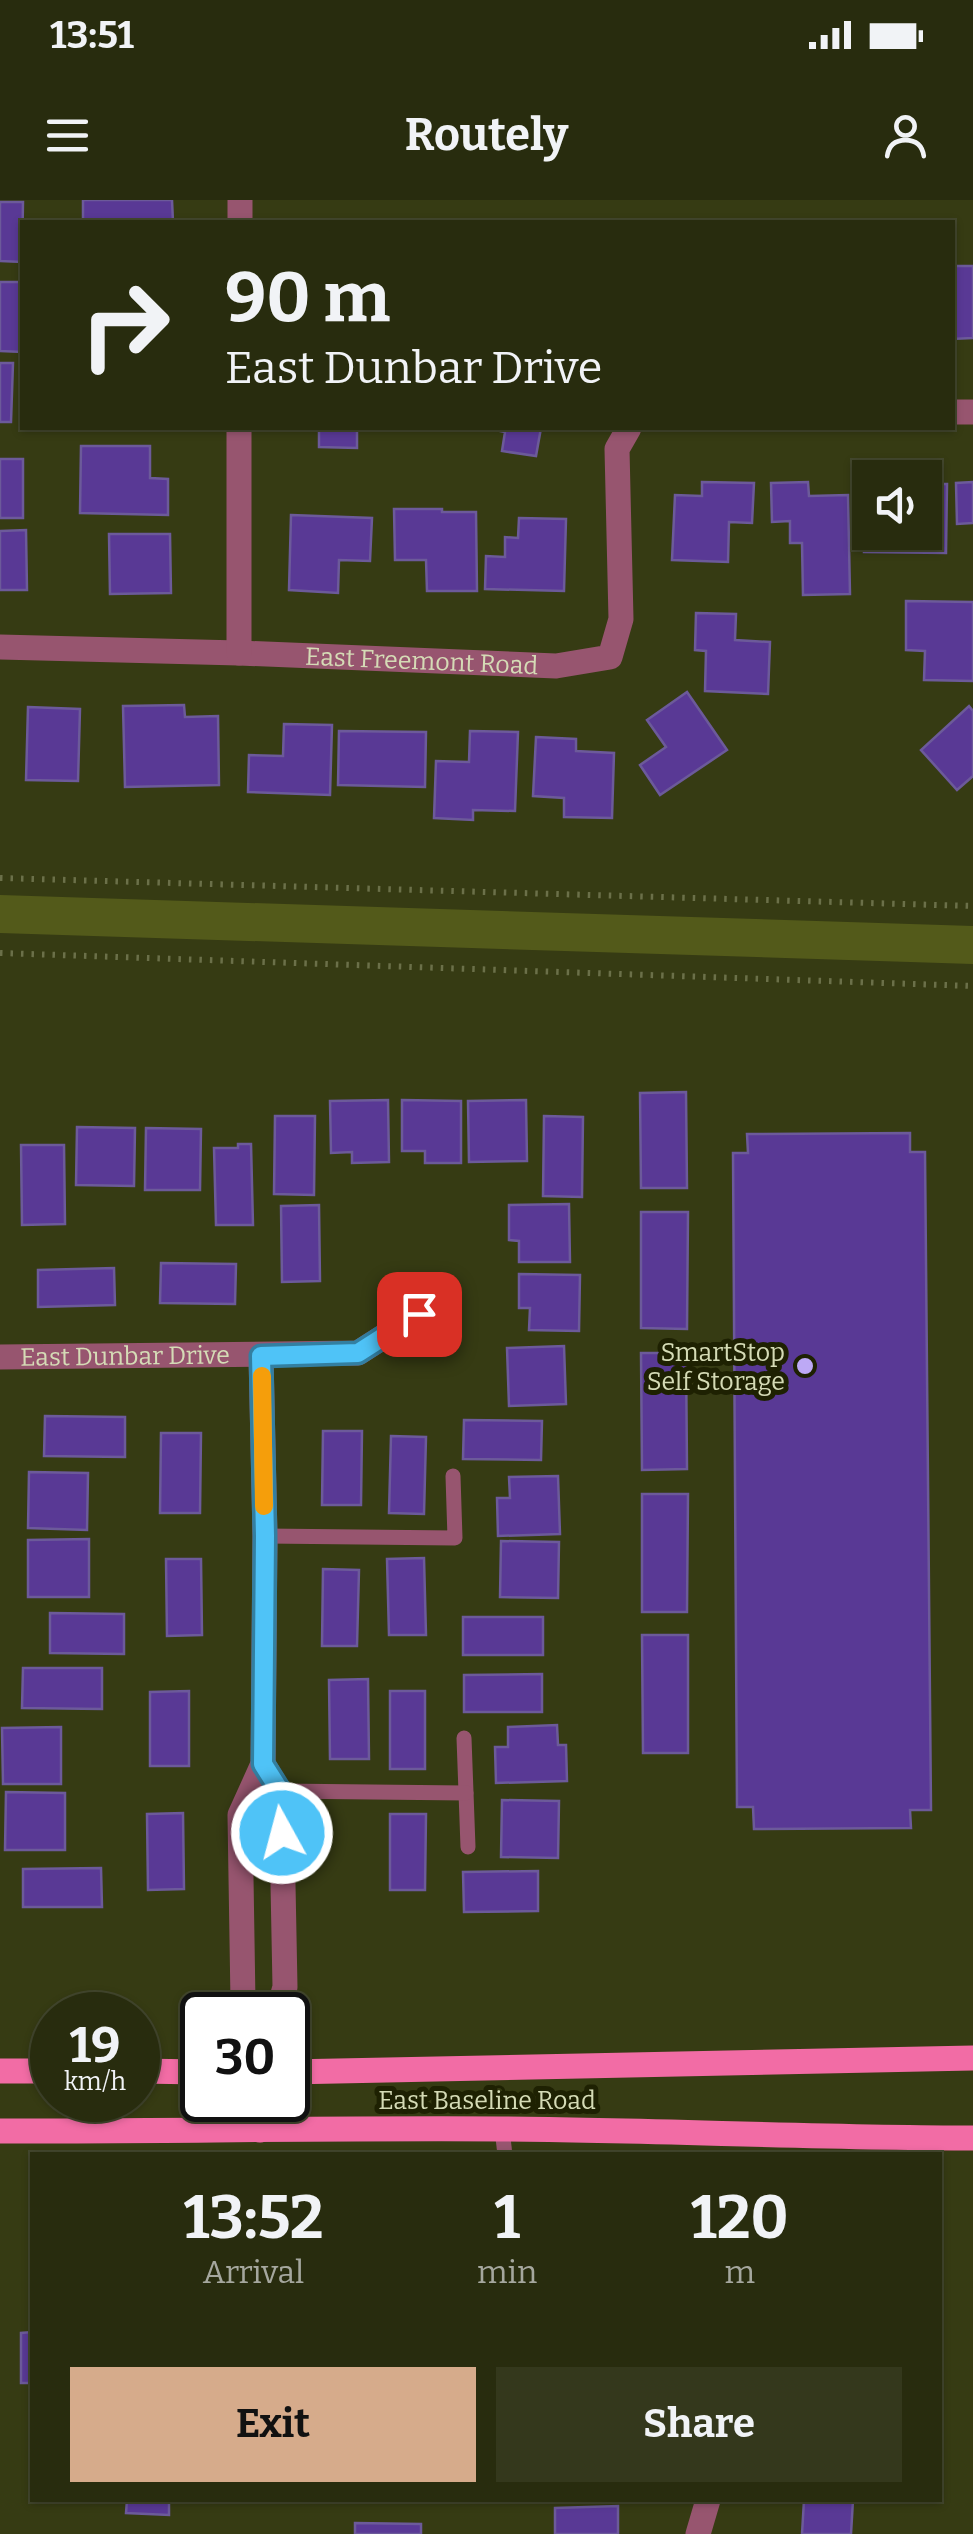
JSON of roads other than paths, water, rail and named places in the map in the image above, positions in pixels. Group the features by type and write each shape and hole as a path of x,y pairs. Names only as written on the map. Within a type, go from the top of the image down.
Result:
{"main road":[{"name":"East Baseline Road","path":"310,2072 973,2058"},
{"path":"0,2071 30,2071"},
{"path":"260,2122 260,2130"},
{"name":"East Baseline Road","path":"0,2131 260,2130 504,2142 734,2133 973,2138"}],"street":[{"path":"239,430 239,653"},
{"name":"East Freemont Road","path":"0,647 556,666 610,657 620,618 617,449 628,430"},
{"name":"East Dunbar Drive","path":"0,1358 358,1353 419,1314"},
{"path":"242,1992 240,1815 263,1764 265,1536 261,1356"},
{"path":"263,1764 280,1791 283,1992"},
{"path":"240,1882 283,1881"},
{"path":"698,2534 707,2502"}],"lane":[{"path":"265,1536 455,1538 454,1476"},
{"path":"464,1738 468,1847"},
{"path":"280,1791 466,1793"}],"waterway":[{"path":"0,914 973,945"}],"place":[{"name":"SmartStop Self Storage","path":"805,1366"}]}
